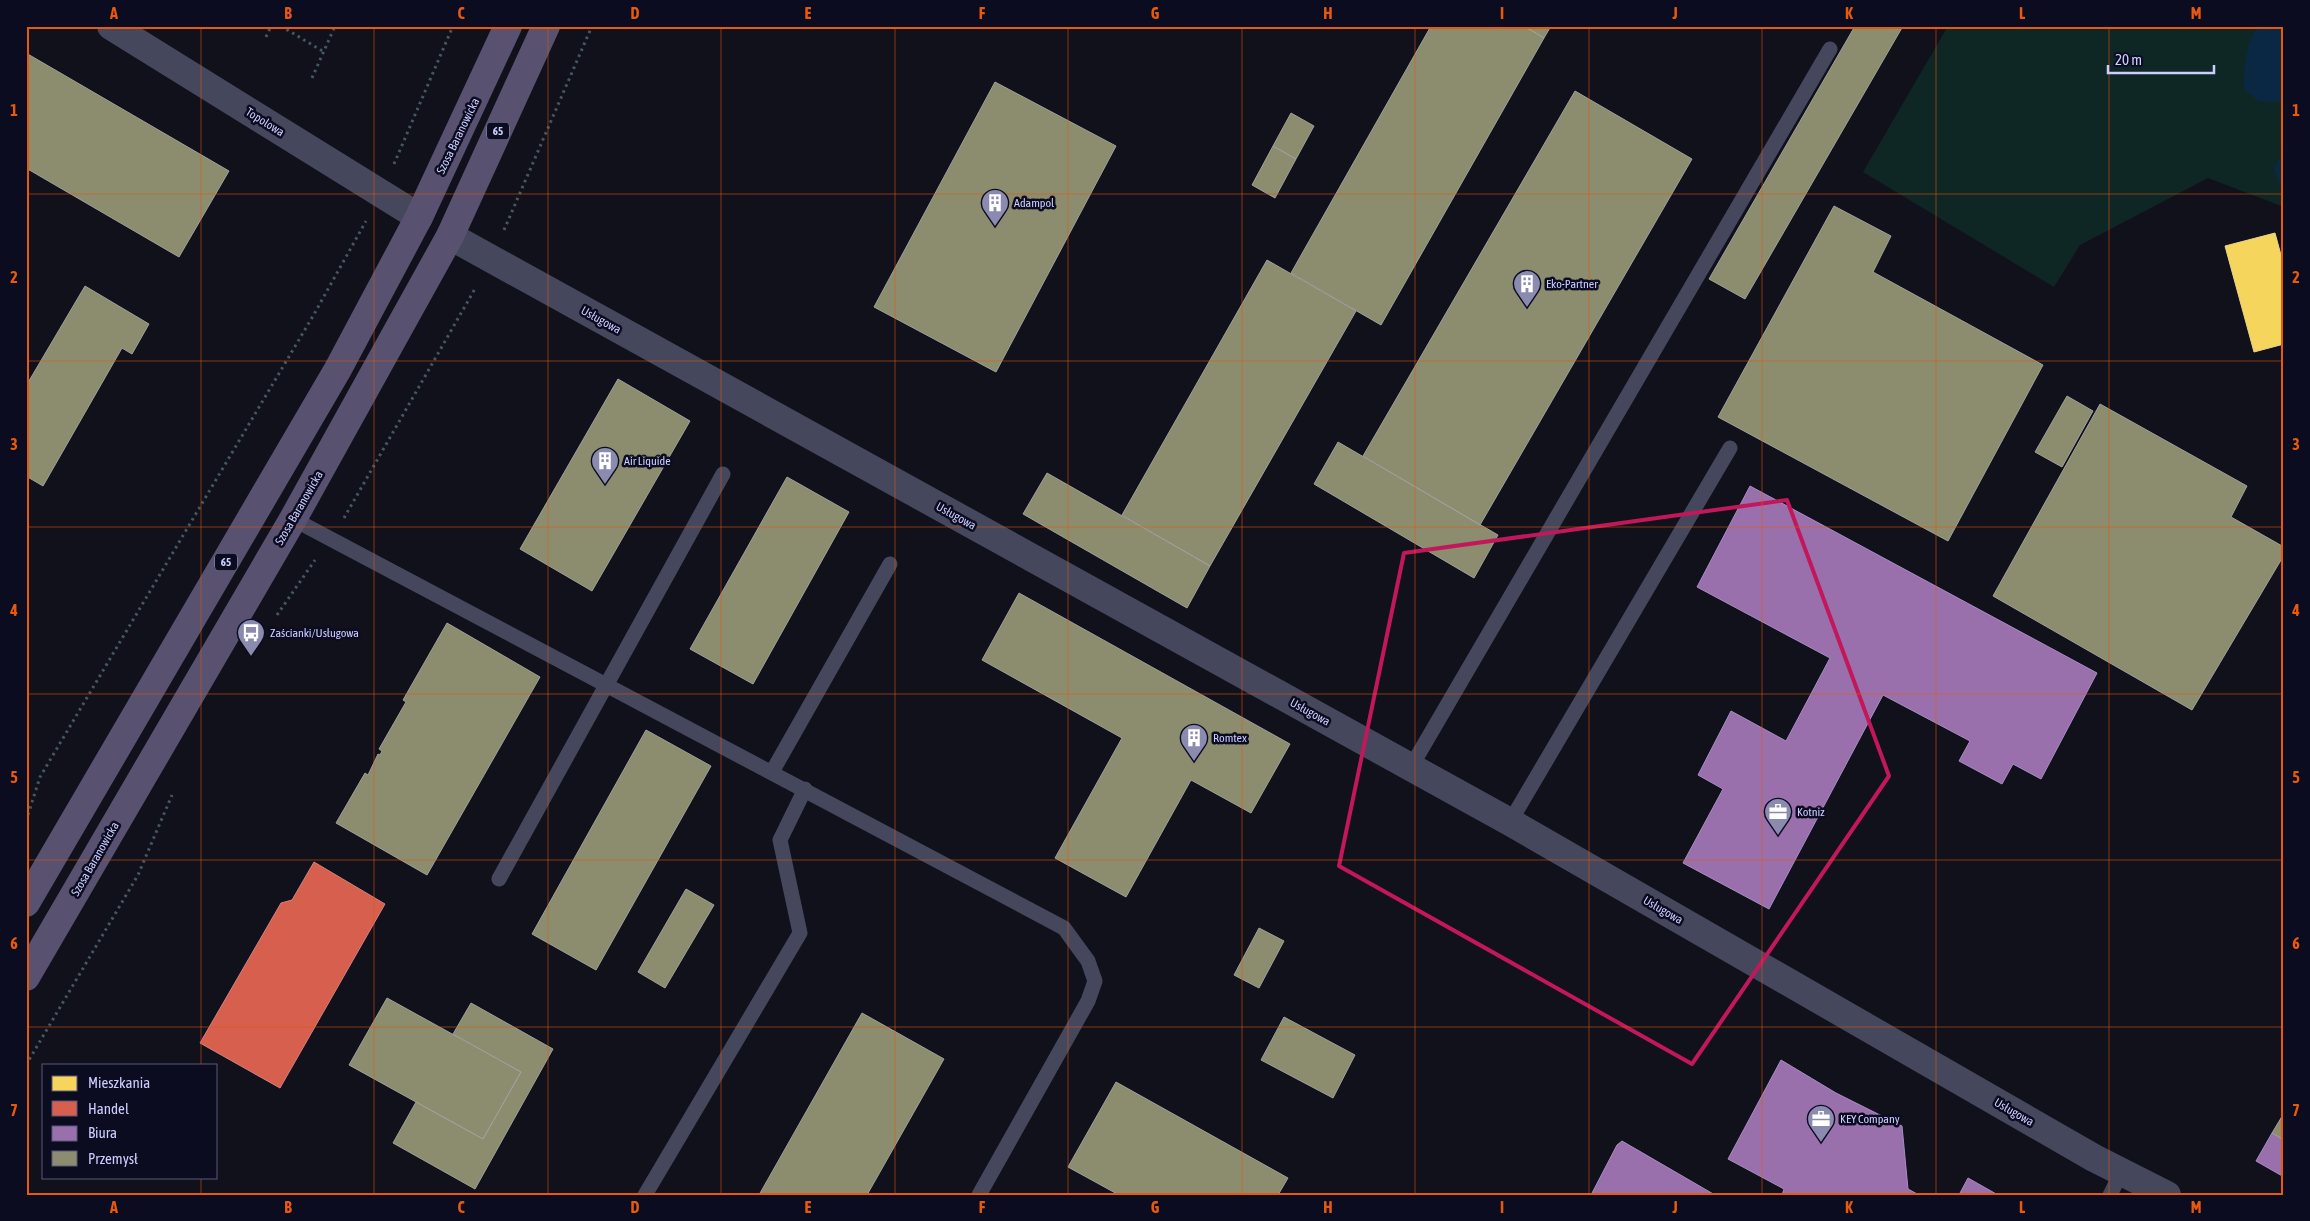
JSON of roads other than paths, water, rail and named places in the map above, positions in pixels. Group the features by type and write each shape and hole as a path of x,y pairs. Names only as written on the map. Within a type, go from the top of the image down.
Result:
{"main road":[{"name":"Szosa Baranowicka","path":"26,977 221,644 342,432 434,227 508,26"},
{"path":"434,227 525,26"},
{"name":"Szosa Baranowicka","path":"28,896 190,625 338,369 434,227 546,26"},
{"path":"262,501 293,519"},
{"path":"190,625 221,644"},
{"path":"109,762 141,781"},
{"path":"28,896 72,899"},
{"path":"26,943 48,906 28,896"}],"street":[{"name":"Topolowa","path":"111,26 434,227"},
{"name":"Usługowa","path":"434,227 1510,822 2116,1184 2167,1195"}],"lane":[{"path":"1411,768 1830,49"},
{"path":"1510,822 1730,448"},
{"path":"499,879 724,474"},
{"path":"293,519 1064,928 1088,961 1095,981 1088,1001 979,1195"},
{"path":"772,772 890,564"},
{"path":"645,1195 800,933 780,840 805,790"}],"water":[{"path":"2258,26 2284,26 2284,102 2259,101 2244,89 2248,49"},
{"path":"2284,152 2284,189 2278,182 2274,168"}],"place":[{"name":"Adampol","path":"995,227"},
{"name":"Eko-Partner","path":"1527,308"},
{"name":"Air Liquide","path":"605,485"},
{"name":"Zaścianki/Usługowa","path":"251,657"},
{"name":"Romtex","path":"1194,762"},
{"name":"Kotniz","path":"1778,836"},
{"name":"KEY Company","path":"1821,1143"}]}
